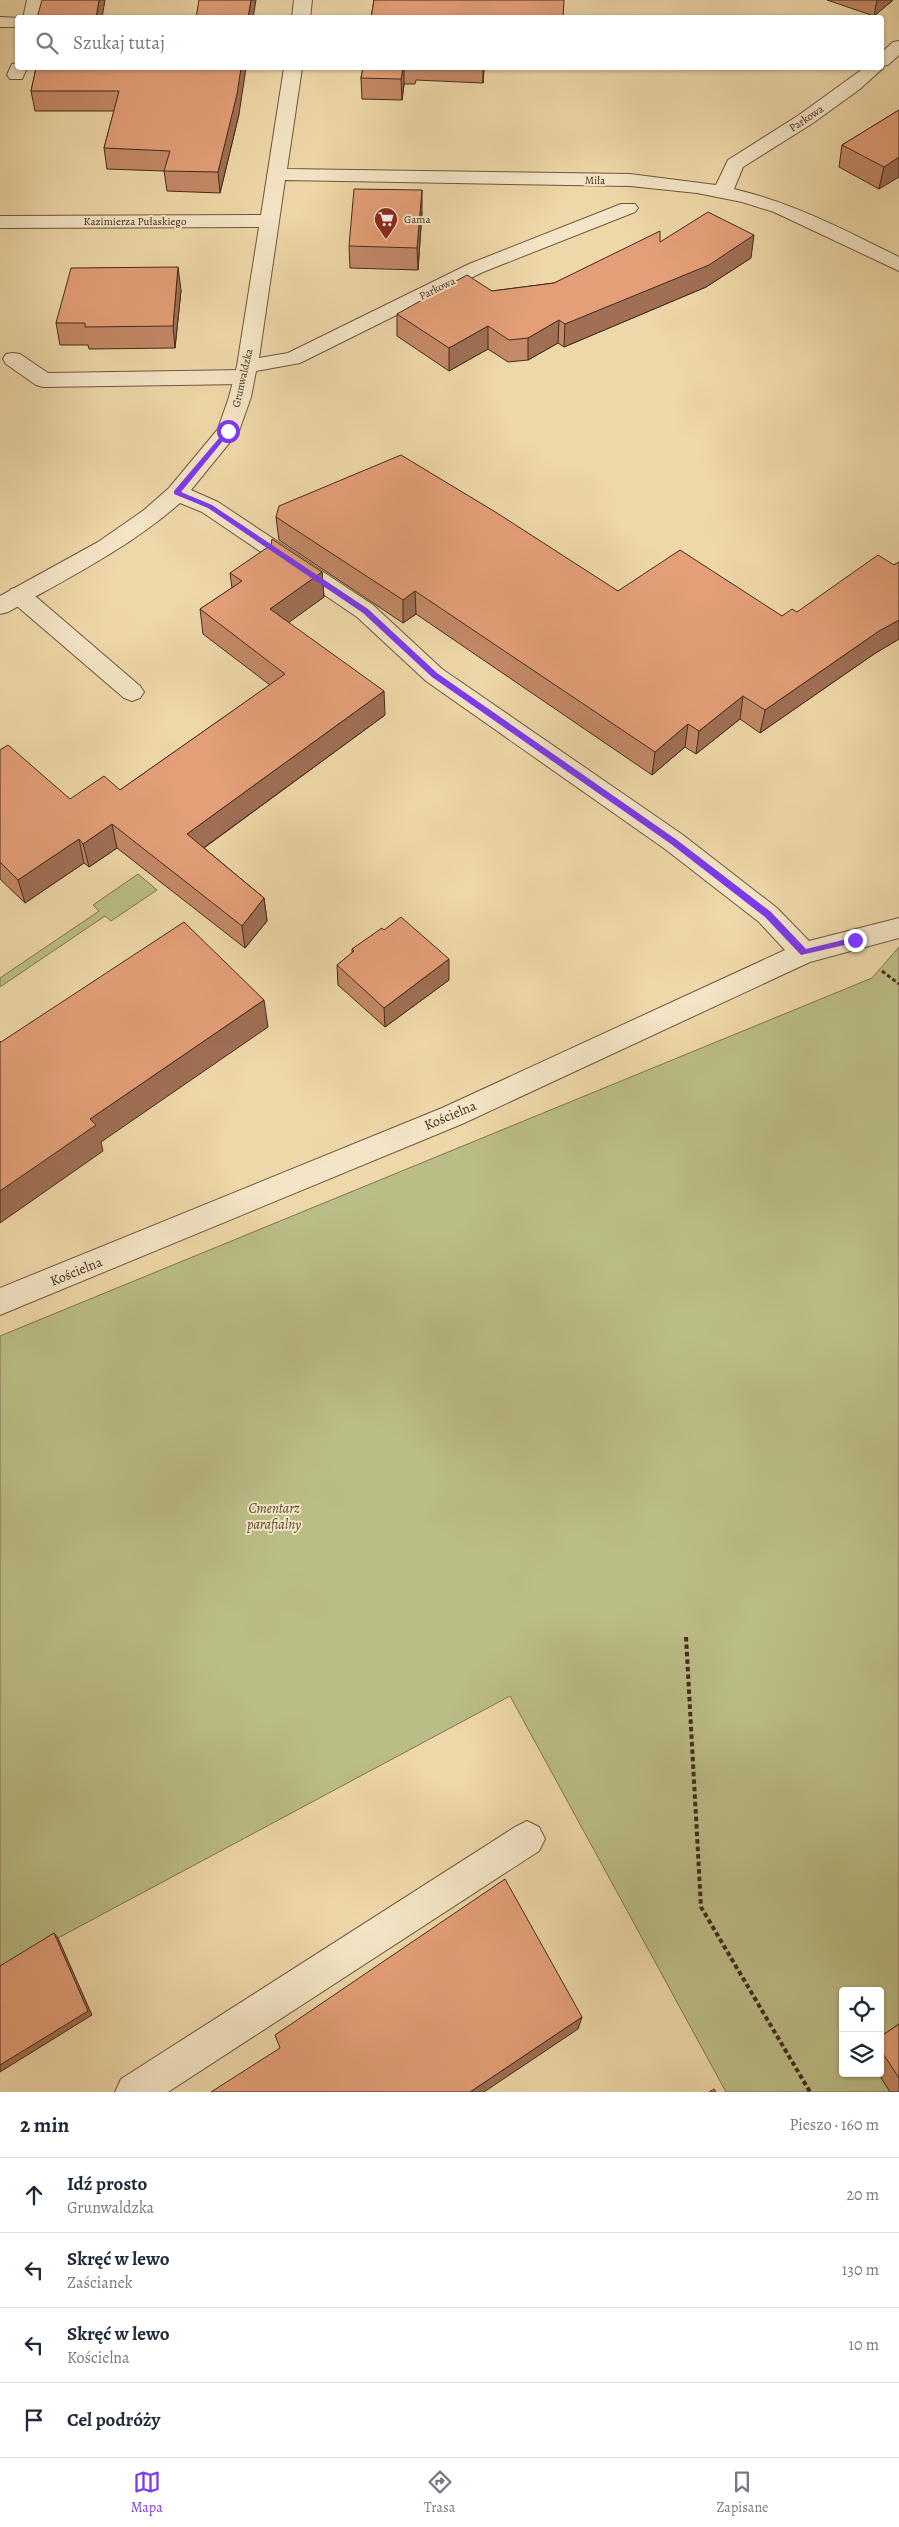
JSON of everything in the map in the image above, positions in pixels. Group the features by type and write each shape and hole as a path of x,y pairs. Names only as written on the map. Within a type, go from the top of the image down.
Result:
{"street":[{"path":"33,15 36,0"},
{"path":"301,15 303,0"},
{"path":"0,22 15,22"},
{"path":"884,59 899,46"},
{"name":"Grunwaldzka","path":"9,600 106,547 152,515 177,493 228,431 245,371 270,221 275,174 294,70"},
{"name":"Parkowa","path":"723,192 735,164 806,119 872,70"},
{"name":"Miła","path":"275,174 630,180 679,184 723,192 764,203 811,222 899,265"},
{"name":"Parkowa","path":"13,359 43,380 245,371 293,358 476,268 628,208"},
{"name":"Kazimierza Pułaskiego","path":"0,222 270,221"},
{"path":"177,493 210,506 365,611 434,675 674,842 768,914 804,953"},
{"path":"9,600 132,692"},
{"name":"Kościelna","path":"0,1302 452,1116 804,953 899,928"},
{"path":"134,2092 527,1840"}],"path":[{"path":"686,1637 701,1907 810,2092"}],"green space":[{"path":"138,874 157,890 111,921 105,916 0,987 0,978 99,911 93,905"},
{"name":"Cmentarz parafialny","path":"899,947 899,2092 726,2092 510,1696 58,1938 0,1974 0,1336 872,978"}],"building":[{"path":"42,0 99,0 96,15 38,15"},
{"path":"199,0 251,0 248,15 196,15"},
{"path":"374,0 564,0 563,15 372,15"},
{"path":"36,70 241,70 237,94 218,172 164,171 170,151 104,148 119,91 31,91"},
{"path":"363,70 403,70 401,79 361,78"},
{"path":"899,110 899,157 884,167 842,145"},
{"path":"354,189 422,190 417,248 349,246"},
{"path":"708,212 754,235 709,265 565,324 559,320 528,338 509,340 488,326 449,348 397,314 467,275 492,291 554,283 660,231 660,242"},
{"path":"178,267 173,326 85,327 85,323 56,323 71,268"},
{"path":"401,455 497,513 618,591 680,550 782,616 792,609 797,612 878,555 894,565 899,562 899,620 879,631 765,710 743,696 699,731 688,724 655,752 415,591 403,600 276,517 279,506"},
{"path":"272,539 322,572 270,609 384,691 187,834 264,898 242,926 112,824 83,844 79,839 18,880 0,862 0,750 8,745 70,799 104,776 120,790 285,674 200,609 242,581 230,573 271,545"},
{"path":"401,917 449,959 384,1008 337,965 354,951 352,949 382,928 384,930"},
{"path":"184,922 264,1000 90,1119 96,1125 0,1191 0,1041"},
{"path":"505,1879 582,2017 470,2092 211,2092 280,2048 275,2035"},
{"path":"54,1933 88,2011 0,2065 0,1966"},
{"path":"899,2024 899,2078 884,2055 884,2034"}],"place":[{"name":"Gama","path":"386,240"}],"route":[{"path":"228,431 177,493 210,506 365,611 434,675 674,842 768,914 804,953 855,940"}]}
